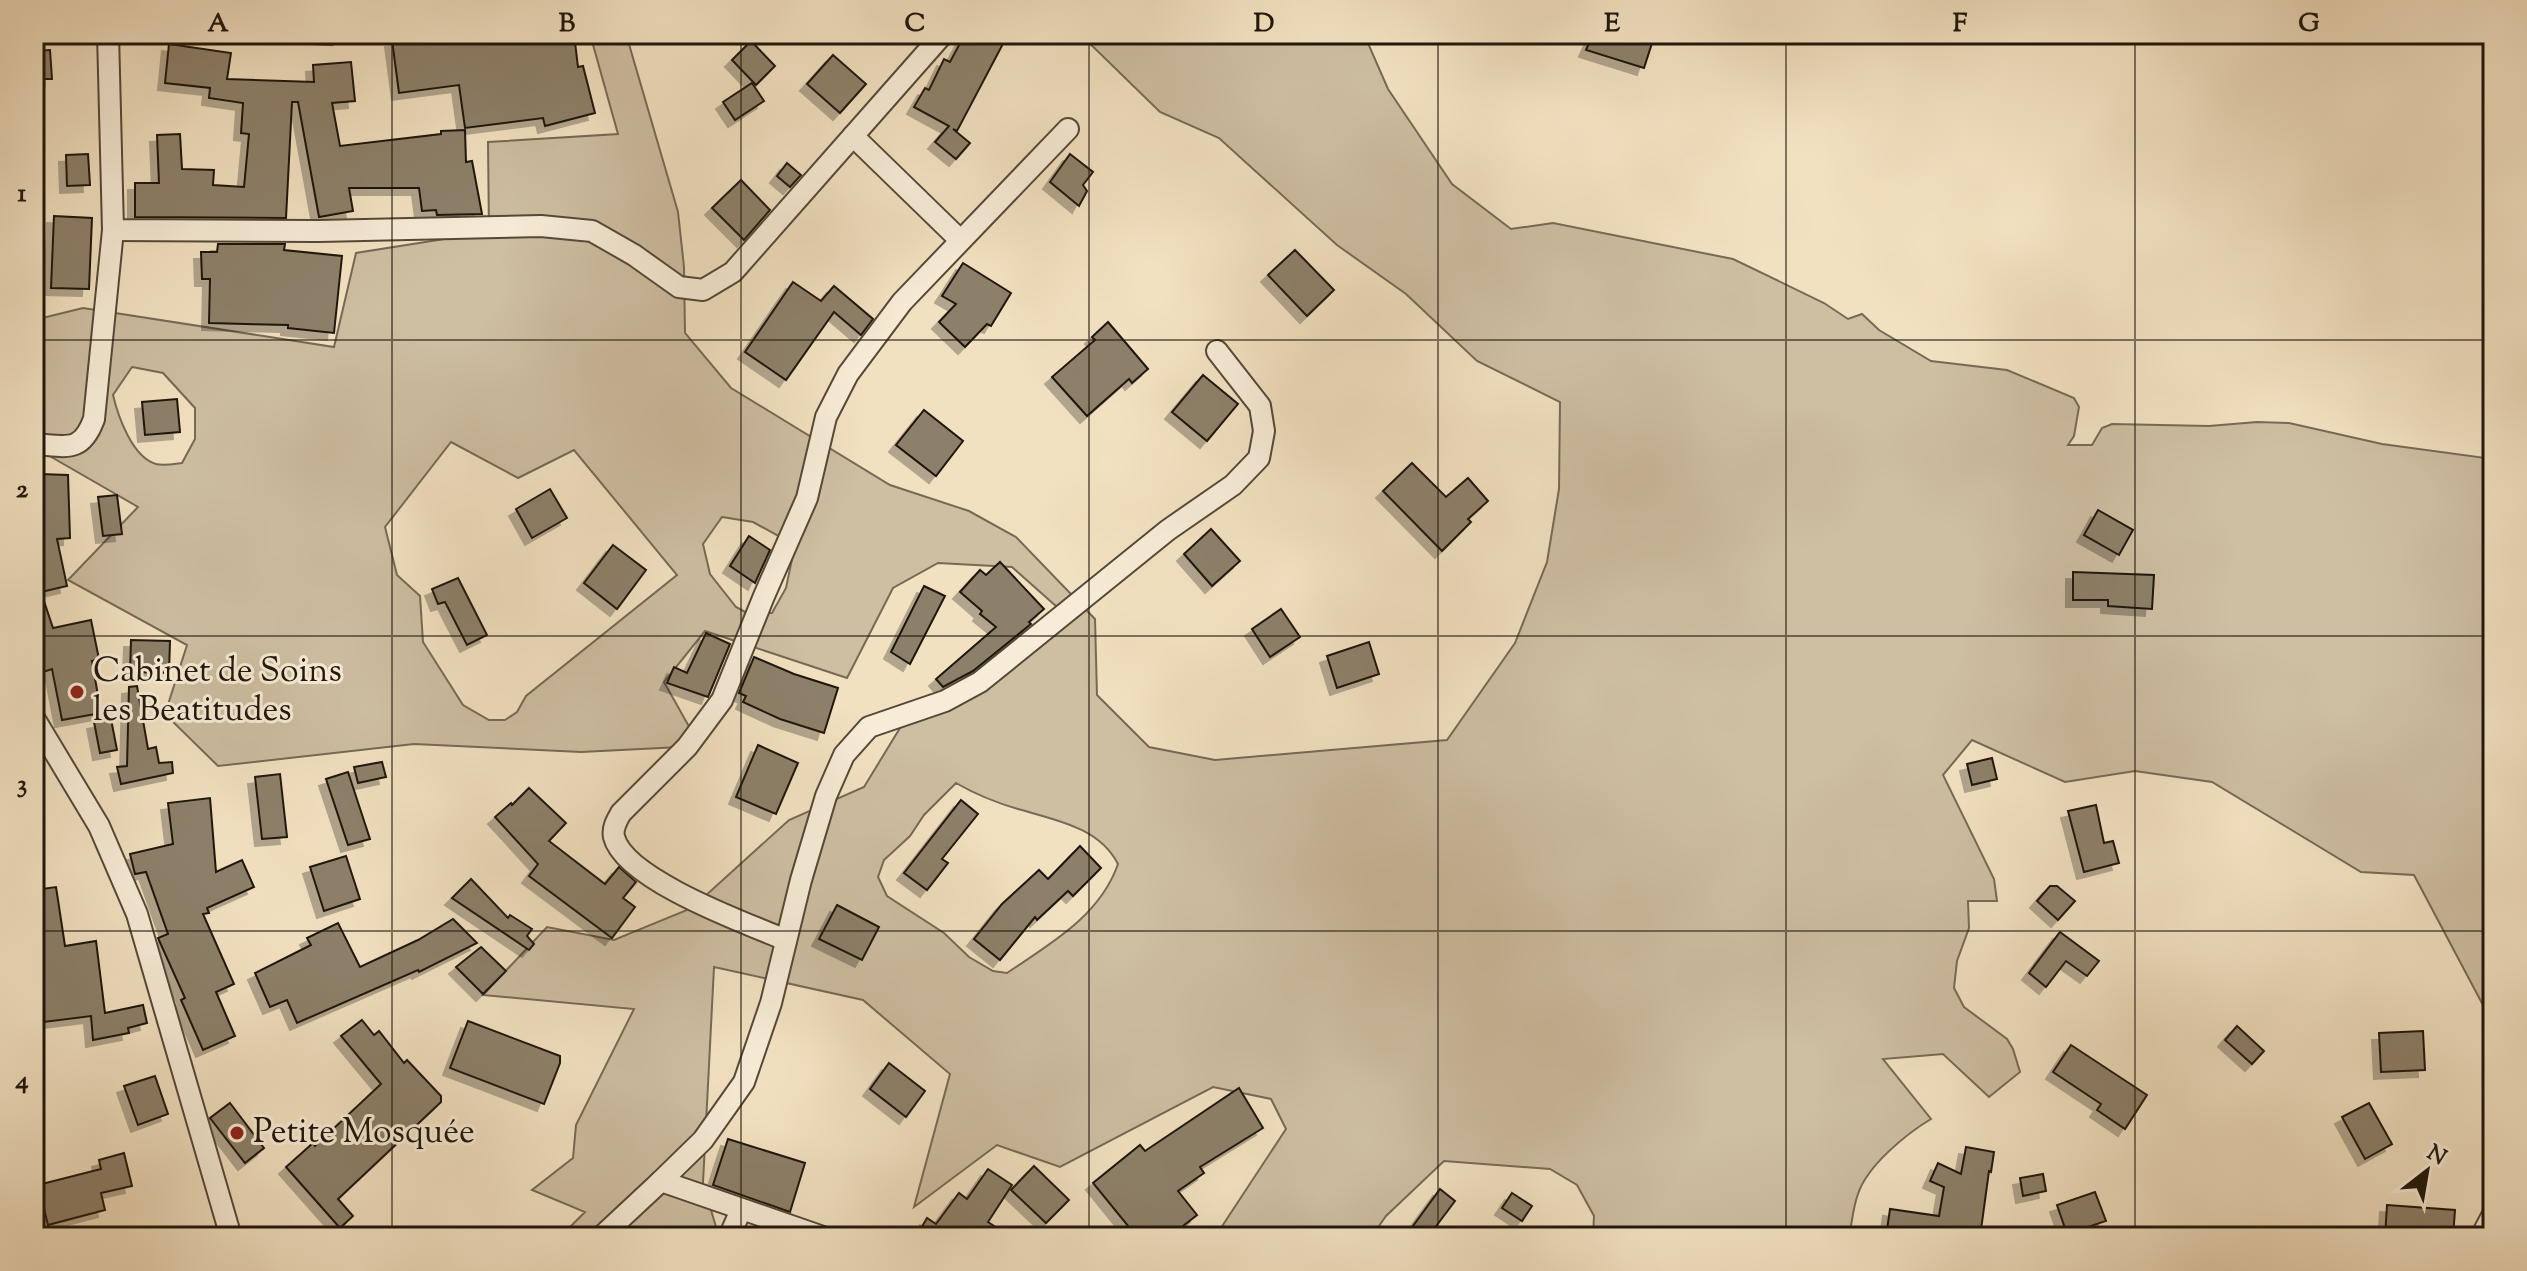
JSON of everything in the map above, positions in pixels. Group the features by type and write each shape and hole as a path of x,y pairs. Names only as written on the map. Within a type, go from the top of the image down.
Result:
{"street":[{"path":"34,444 78,444 88,436 94,419 113,230 108,34"},
{"path":"113,230 319,231 541,226 592,231 634,255 679,287 703,290 733,272 943,34"},
{"path":"786,940 704,906 650,876 624,853 614,837 615,825 621,813 687,747 722,700 807,498 826,417 848,374 902,302 1068,129"},
{"path":"853,136 960,240"},
{"path":"601,1237 703,1140 744,1082 771,1003 801,880 826,796 844,755 869,727 945,701 980,682 1168,530 1233,485 1259,458 1264,431 1260,406 1217,351"},
{"path":"34,718 99,826 137,914 231,1237"},
{"path":"661,1181 823,1237"},
{"path":"729,1237 741,1210"},
{"path":"2481,1237 2493,1214"}],"shaded area":[{"path":"221,34 318,34 331,45 252,41"},
{"path":"590,34 626,34 678,212 684,267 685,333 731,388 890,485 969,511 1016,537 1095,619 1097,695 1149,747 1215,760 1447,740 1515,643 1547,562 1559,489 1560,402 1477,361 1406,294 1337,245 1219,138 1160,112 1080,34 1364,34 1388,89 1452,184 1511,229 1553,223 1733,259 1824,303 1848,319 1862,314 1879,330 1931,361 2007,370 2074,398 2079,407 2074,436 2068,445 2092,445 2102,428 2112,424 2209,426 2289,423 2382,444 2493,459 2493,1024 2414,875 2361,872 2212,782 2135,771 2065,782 1972,740 1943,775 1994,879 1997,901 1968,901 1969,928 1957,961 1954,988 1964,1007 2007,1039 2020,1072 1989,1097 1943,1054 1883,1059 1931,1119 1899,1142 1878,1162 1863,1183 1856,1199 1849,1237 1593,1237 1594,1216 1577,1185 1550,1169 1444,1161 1386,1216 1379,1226 1380,1237 1215,1237 1286,1129 1271,1099 1213,1087 1060,1167 997,1145 914,1207 950,1074 863,1000 714,967 703,1183 719,1237 560,1237 585,1212 532,1190 573,1158 576,1125 634,1009 483,995 547,927 614,940 692,908 789,820 864,787 900,728 1057,607 1012,567 938,563 893,588 847,678 705,631 664,682 700,746 581,752 414,744 218,766 165,714 187,645 68,580 138,507 34,447 34,320 83,308 334,347 356,253 489,232 488,142 618,134","holes":["132,367 163,373 195,408 195,439 182,463 166,465 147,460 133,445 122,424 113,395","451,442 518,478 574,450 677,575 526,696 517,712 505,720 489,720 463,705 423,642 420,596 397,575 385,527","722,517 753,522 795,545 786,588 772,613 747,613 736,607 710,574 703,544","956,783 994,801 1061,821 1088,833 1110,851 1118,864 1099,899 1072,927 1007,973 993,971 969,957 944,933 887,896 878,877 884,860 910,836 924,815"]}],"building":[{"path":"438,34 574,34 578,67 583,66 595,113 545,126 543,118 465,128 459,85 399,93 392,40"},
{"path":"965,34 994,34 1005,40 957,131 953,129 970,143 956,159 935,142 949,126 914,107 925,88 929,90 944,59 950,62"},
{"path":"1593,34 1636,34 1653,40 1644,68 1586,50"},
{"path":"751,41 775,66 756,85 732,60"},
{"path":"169,44 231,53 227,79 314,82 313,65 351,62 355,101 332,103 340,146 465,130 466,162 472,161 482,214 437,215 436,210 422,211 419,188 349,188 353,211 319,217 298,102 292,102 286,218 135,217 135,183 159,183 157,135 180,134 182,169 214,170 213,185 244,187 249,134 241,133 243,103 209,98 210,88 165,83"},
{"path":"50,50 52,79 34,79 34,51"},
{"path":"833,55 866,84 840,113 807,84"},
{"path":"752,83 764,101 735,120 723,102"},
{"path":"88,154 90,185 67,186 66,155"},
{"path":"1070,154 1093,172 1083,185 1087,191 1079,206 1050,182"},
{"path":"787,163 801,175 790,187 777,176"},
{"path":"741,180 770,210 744,240 712,208"},
{"path":"54,216 92,218 89,289 51,288"},
{"path":"218,244 285,244 284,250 342,256 334,333 288,328 288,325 209,323 210,279 202,279 201,252 217,252"},
{"path":"1295,250 1334,290 1307,316 1268,275"},
{"path":"963,263 1011,293 991,326 987,324 965,347 939,322 956,304 942,296"},
{"path":"793,282 821,301 834,286 873,319 861,335 834,312 786,380 745,352"},
{"path":"1108,322 1148,369 1132,383 1129,379 1087,416 1052,377 1095,340 1092,337"},
{"path":"1203,375 1238,404 1207,441 1172,412"},
{"path":"177,399 180,432 145,435 142,402"},
{"path":"924,410 963,441 936,476 896,445"},
{"path":"1412,463 1446,497 1468,478 1488,501 1468,519 1471,522 1442,551 1383,491"},
{"path":"39,474 68,475 70,538 57,539 67,586 41,592 53,628 91,620 99,659 92,661 101,713 62,720 52,669 34,675 34,508 37,508"},
{"path":"550,489 567,518 532,538 516,509"},
{"path":"117,495 122,534 103,536 98,497"},
{"path":"2098,510 2133,530 2119,555 2084,535"},
{"path":"1211,529 1240,561 1212,586 1184,554"},
{"path":"749,536 770,550 755,583 730,566"},
{"path":"613,545 646,570 617,609 584,583"},
{"path":"1000,562 1044,609 1029,622 1031,624 973,671 943,687 936,679 996,627 960,592 980,570 986,575"},
{"path":"2073,572 2154,575 2152,609 2108,606 2108,600 2073,600"},
{"path":"458,578 487,635 467,645 445,602 438,604 432,589"},
{"path":"924,586 945,596 910,664 891,652"},
{"path":"1281,609 1300,637 1270,657 1252,629"},
{"path":"706,633 730,644 708,697 667,683 674,667 687,673"},
{"path":"131,640 170,641 169,673 130,672"},
{"path":"1369,642 1379,674 1337,688 1327,656"},
{"path":"754,657 838,688 824,733 780,719 743,702 746,696 739,693"},
{"path":"137,686 148,749 156,747 159,763 172,762 173,773 121,784 117,767 127,766 129,687"},
{"path":"111,719 117,750 100,753 94,722"},
{"path":"758,745 798,763 776,814 736,797"},
{"path":"1992,758 1997,779 1972,785 1967,764"},
{"path":"382,762 386,777 358,783 354,767"},
{"path":"348,772 370,839 348,845 326,779"},
{"path":"280,774 287,837 262,839 255,777"},
{"path":"529,788 566,823 549,841 605,884 619,867 636,882 623,898 635,907 612,938 529,876 538,864 495,817"},
{"path":"210,798 216,872 242,860 254,887 207,908 209,913 203,914 234,984 216,992 235,1036 203,1050 181,1000 185,998 158,938 168,934 146,872 135,874 130,854 173,844 168,803"},
{"path":"961,800 978,814 942,859 948,863 927,890 904,873"},
{"path":"2096,805 2104,843 2113,841 2119,863 2084,872 2068,811"},
{"path":"1080,846 1101,868 1073,896 1068,891 1037,920 1035,917 1000,960 974,939 1002,904 1039,870 1048,879"},
{"path":"346,856 360,899 324,911 310,867"},
{"path":"471,879 508,918 510,915 532,929 527,936 534,944 529,950 452,898"},
{"path":"2050,886 2057,886 2075,901 2058,920 2037,901"},
{"path":"56,887 65,946 96,941 105,1013 143,1005 147,1023 128,1028 129,1033 93,1040 91,1016 44,1022 34,953 34,890"},
{"path":"837,905 879,927 862,960 819,939"},
{"path":"453,919 477,943 419,972 297,1023 287,1000 270,1007 255,973 311,945 307,938 338,923 360,967 418,940"},
{"path":"2060,932 2099,961 2087,976 2066,961 2046,987 2029,973"},
{"path":"481,947 506,971 483,994 456,967"},
{"path":"362,1020 374,1035 379,1031 404,1063 407,1060 441,1096 441,1102 338,1199 353,1216 340,1228 286,1167 313,1143 315,1146 381,1084 341,1036"},
{"path":"468,1021 560,1056 544,1104 450,1068"},
{"path":"2237,1026 2264,1051 2252,1064 2225,1040"},
{"path":"2423,1031 2425,1070 2381,1072 2379,1033"},
{"path":"2071,1045 2147,1095 2125,1129 2097,1110 2101,1104 2053,1072"},
{"path":"889,1063 925,1091 906,1117 870,1089"},
{"path":"155,1076 168,1114 138,1125 124,1086"},
{"path":"1239,1088 1263,1128 1200,1167 1204,1173 1178,1191 1197,1215 1169,1237 1137,1237 1093,1183 1140,1145 1145,1151"},
{"name":"Petite Mosquée","path":"230,1103 264,1148 245,1163 210,1118"},
{"path":"2369,1103 2392,1144 2365,1159 2342,1117"},
{"path":"728,1139 805,1163 790,1212 713,1185"},
{"path":"1966,1147 1994,1152 1980,1237 1886,1237 1890,1209 1939,1216 1944,1187 1930,1181 1938,1163 1961,1174"},
{"path":"124,1153 132,1186 101,1193 105,1210 48,1225 38,1185 101,1169 99,1160"},
{"path":"1034,1166 1069,1200 1046,1223 1011,1190"},
{"path":"988,1169 1012,1185 988,1222 1011,1237 916,1237 927,1218 936,1224 959,1193 967,1199"},
{"path":"2043,1174 2046,1191 2023,1196 2020,1178"},
{"path":"1440,1189 1455,1201 1428,1237 1405,1237"},
{"path":"2095,1192 2106,1221 2067,1234 2057,1205"},
{"path":"1512,1193 1532,1206 1522,1221 1502,1208"},
{"path":"2387,1205 2455,1210 2453,1237 2385,1237"}],"place":[{"name":"Cabinet de Soins les Beatitudes","path":"77,692"},
{"name":"Petite Mosquée","path":"237,1133"}]}
